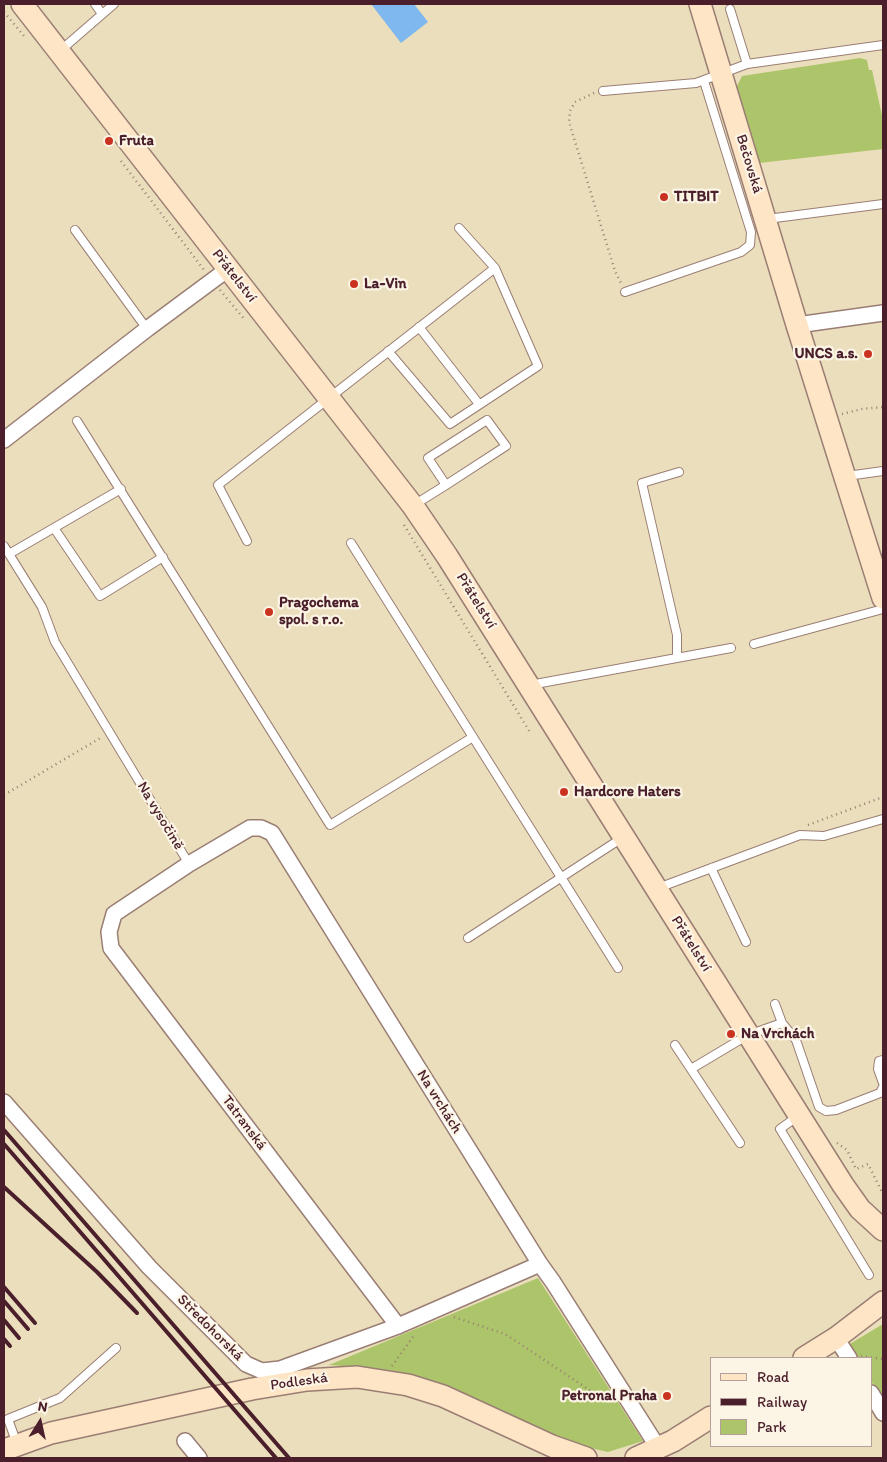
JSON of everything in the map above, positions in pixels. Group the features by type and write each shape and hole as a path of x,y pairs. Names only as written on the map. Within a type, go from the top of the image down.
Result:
{"main road":[{"name":"Přátelství","path":"22,4 329,398 408,515 447,556 799,1116 860,1209 883,1230"},
{"name":"Bečovská","path":"700,4 713,77 766,219 883,598"},
{"path":"810,1357 844,1351 883,1302"},
{"name":"Podleská","path":"11,1447 51,1433 289,1383 341,1377 385,1380 443,1396 552,1446 586,1458"},
{"path":"636,1458 661,1454 710,1418"}],"street":[{"path":"4,440 228,269"},
{"path":"797,324 883,313"},
{"name":"Na vrchách","path":"189,864 250,828 261,828 272,833 540,1264 628,1398 661,1454"},
{"name":"Na vysočině","path":"114,914 189,864"},
{"name":"Tatranská","path":"114,914 109,932 112,948 398,1326"},
{"name":"Středohorská","path":"4,1102 149,1267 246,1364 262,1370 280,1369 398,1326 540,1264"},
{"path":"872,1395 883,1413"},
{"path":"185,1441 199,1458"}],"lane":[{"path":"95,4 102,14"},
{"path":"59,52 114,4"},
{"path":"730,9 747,64"},
{"path":"603,91 713,77 747,64 883,45"},
{"path":"625,292 741,252 750,245 751,232 713,77"},
{"path":"766,219 883,204"},
{"path":"388,351 450,424 538,366 495,268 459,228"},
{"path":"75,230 147,329"},
{"path":"247,541 218,484 495,268"},
{"path":"419,327 479,404"},
{"path":"408,515 446,485 506,446 486,420 428,458 446,485"},
{"path":"77,421 330,825 472,737"},
{"path":"845,476 883,471"},
{"path":"677,658 677,635 642,483 679,472"},
{"path":"9,554 121,489"},
{"path":"54,528 100,596 163,556"},
{"path":"352,544 618,968"},
{"name":"Na vysočině","path":"4,546 42,607 54,642 189,864"},
{"path":"754,644 883,609"},
{"path":"528,685 731,648"},
{"path":"656,888 800,835 824,836 883,819"},
{"path":"468,938 624,837"},
{"path":"711,868 746,942"},
{"path":"775,1004 782,1023 796,1040 819,1108 826,1111 836,1110 880,1093 883,1083 878,1069 879,1061 883,1060"},
{"path":"690,1069 748,1035 782,1023"},
{"path":"675,1045 740,1143"},
{"path":"799,1116 780,1129 869,1275"},
{"path":"11,1447 6,1419 60,1398 116,1348"}],"path":[{"path":"603,91 586,95 575,102 570,111 569,122 615,271 625,292"},
{"path":"826,418 862,408 883,407"},
{"path":"408,515 532,734"},
{"path":"4,795 109,733"},
{"path":"834,1144 844,1146 856,1170 868,1164 883,1194"},
{"path":"385,1380 418,1328 419,1317"},
{"path":"452,1317 504,1334 591,1391 608,1399 628,1398"},
{"path":"844,1351 883,1358"}],"green space":[{"path":"860,58 867,60 869,70 872,70 883,120 883,149 759,163 736,88 742,76"},
{"path":"538,1278 643,1441 608,1452 577,1445 440,1384 381,1369 329,1365"},
{"path":"883,1324 883,1401 872,1383 872,1357 855,1357 848,1345"}],"water":[{"path":"371,4 414,4 428,22 401,43"}],"railway":[{"path":"4,1130 289,1458"},
{"path":"4,1144 276,1458"},
{"path":"4,1187 97,1272 137,1313"},
{"path":"4,1287 35,1323"},
{"path":"4,1301 28,1329"},
{"path":"4,1320 19,1338"},
{"path":"4,1339 10,1346"}],"place":[{"name":"Fruta","path":"109,141"},
{"name":"TITBIT","path":"664,197"},
{"name":"La-Vin","path":"354,284"},
{"name":"UNCS a.s.","path":"868,354"},
{"name":"Pragochema spol. s r.o.","path":"269,612"},
{"name":"Hardcore Haters","path":"564,792"},
{"name":"Na Vrchách","path":"731,1034"},
{"name":"Petronal Praha","path":"667,1396"}]}
